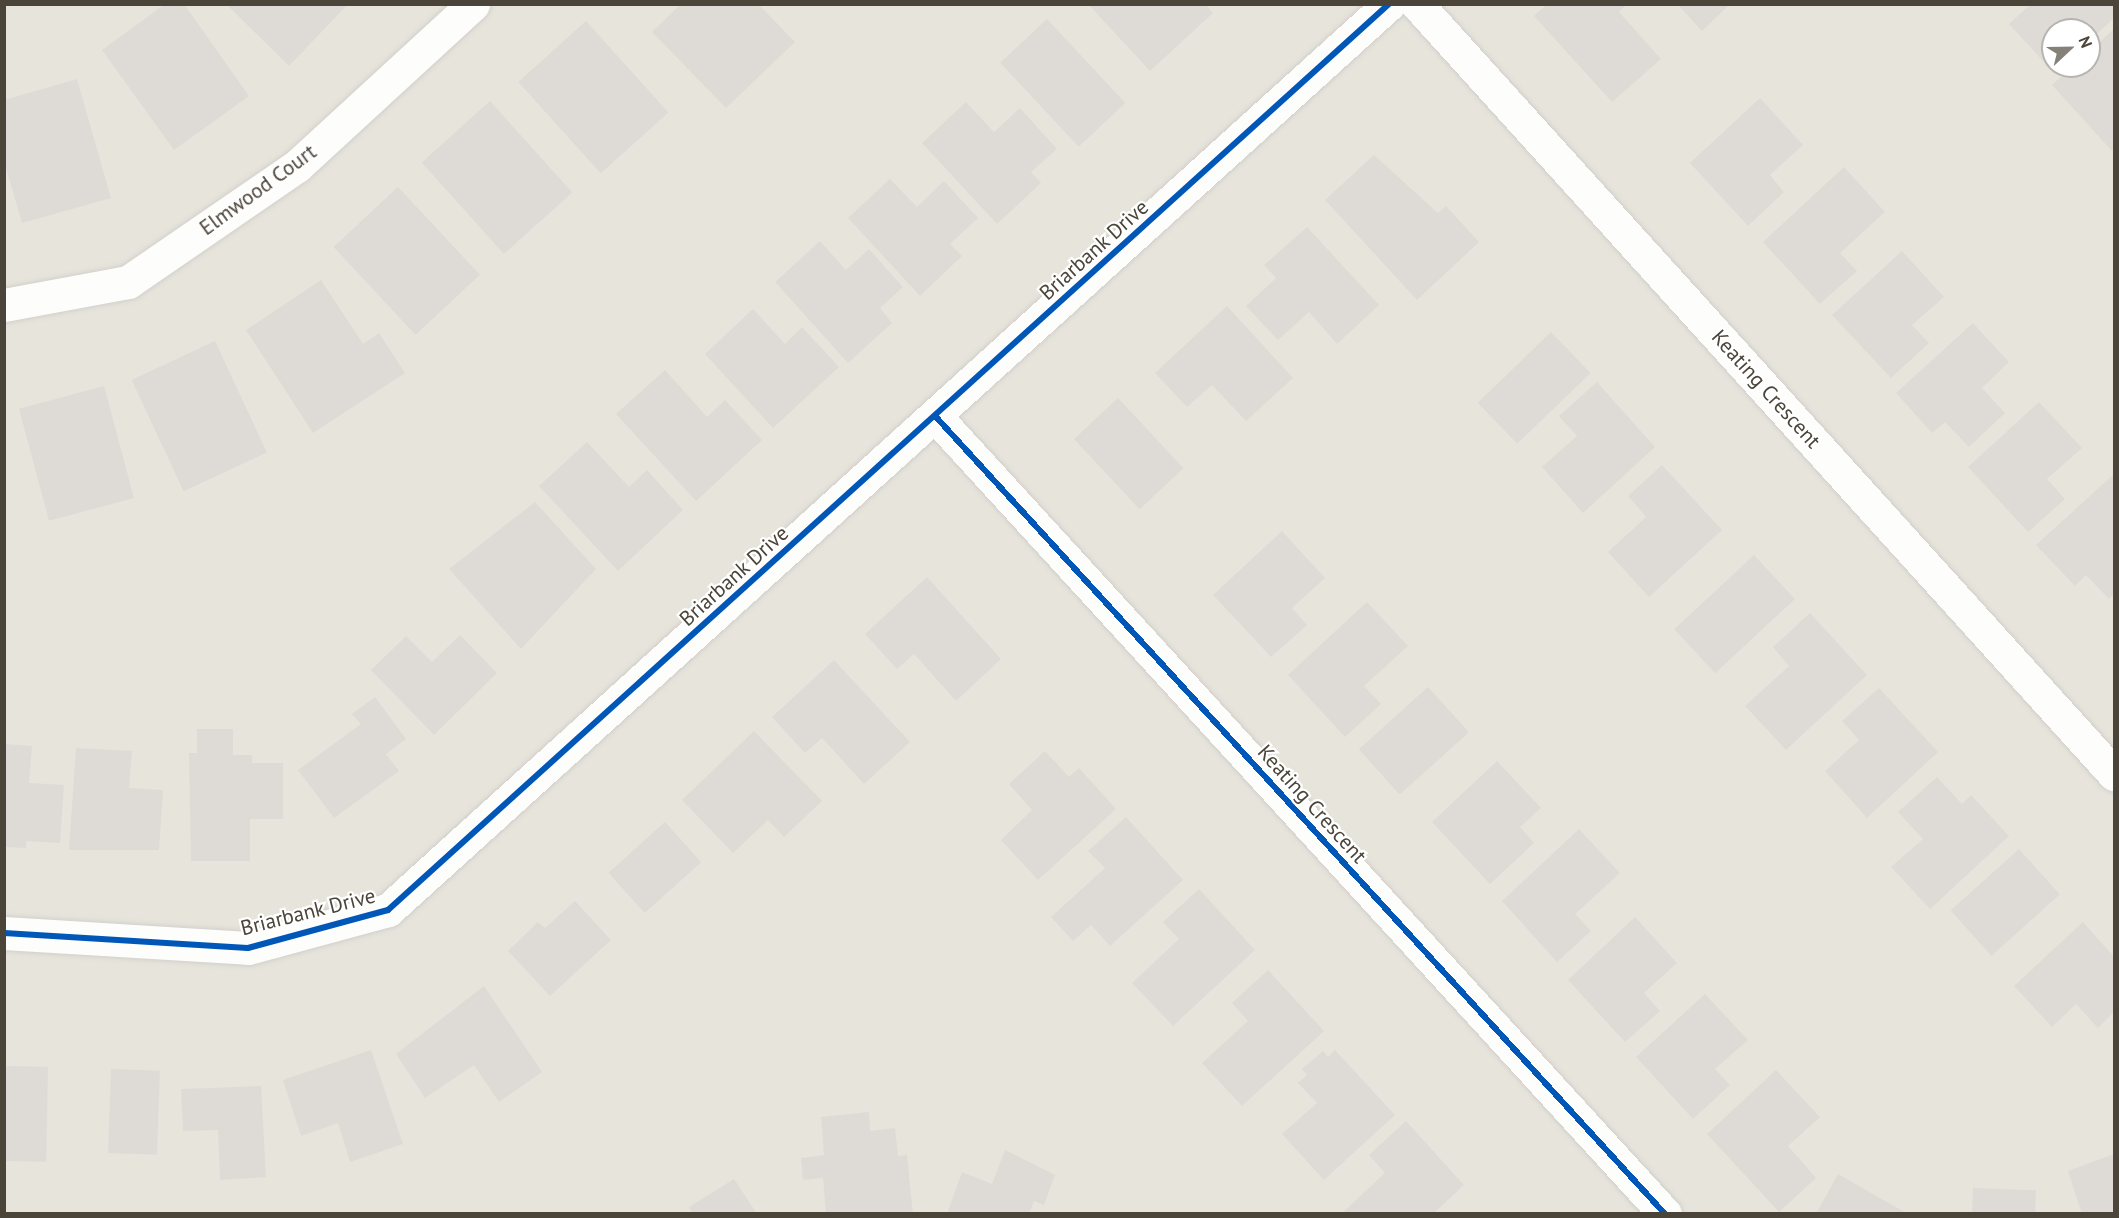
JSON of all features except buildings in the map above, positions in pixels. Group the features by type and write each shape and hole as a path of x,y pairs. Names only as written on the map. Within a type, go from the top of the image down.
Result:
{"street":[{"name":"Elmwood Court","path":"4,305 128,282 297,166 473,4"},
{"name":"Briarbank Drive","path":"4,933 248,948 388,910 936,417 1389,4"},
{"name":"Keating Crescent","path":"1417,4 2115,774"},
{"name":"Keating Crescent","path":"936,417 1665,1214"}],"shaded area":[{"path":"5,5 2114,5 2114,1213 5,1213"}],"cycle path":[{"path":"4,933 248,948 388,910 1389,4"},
{"path":"936,417 1665,1214"}]}
